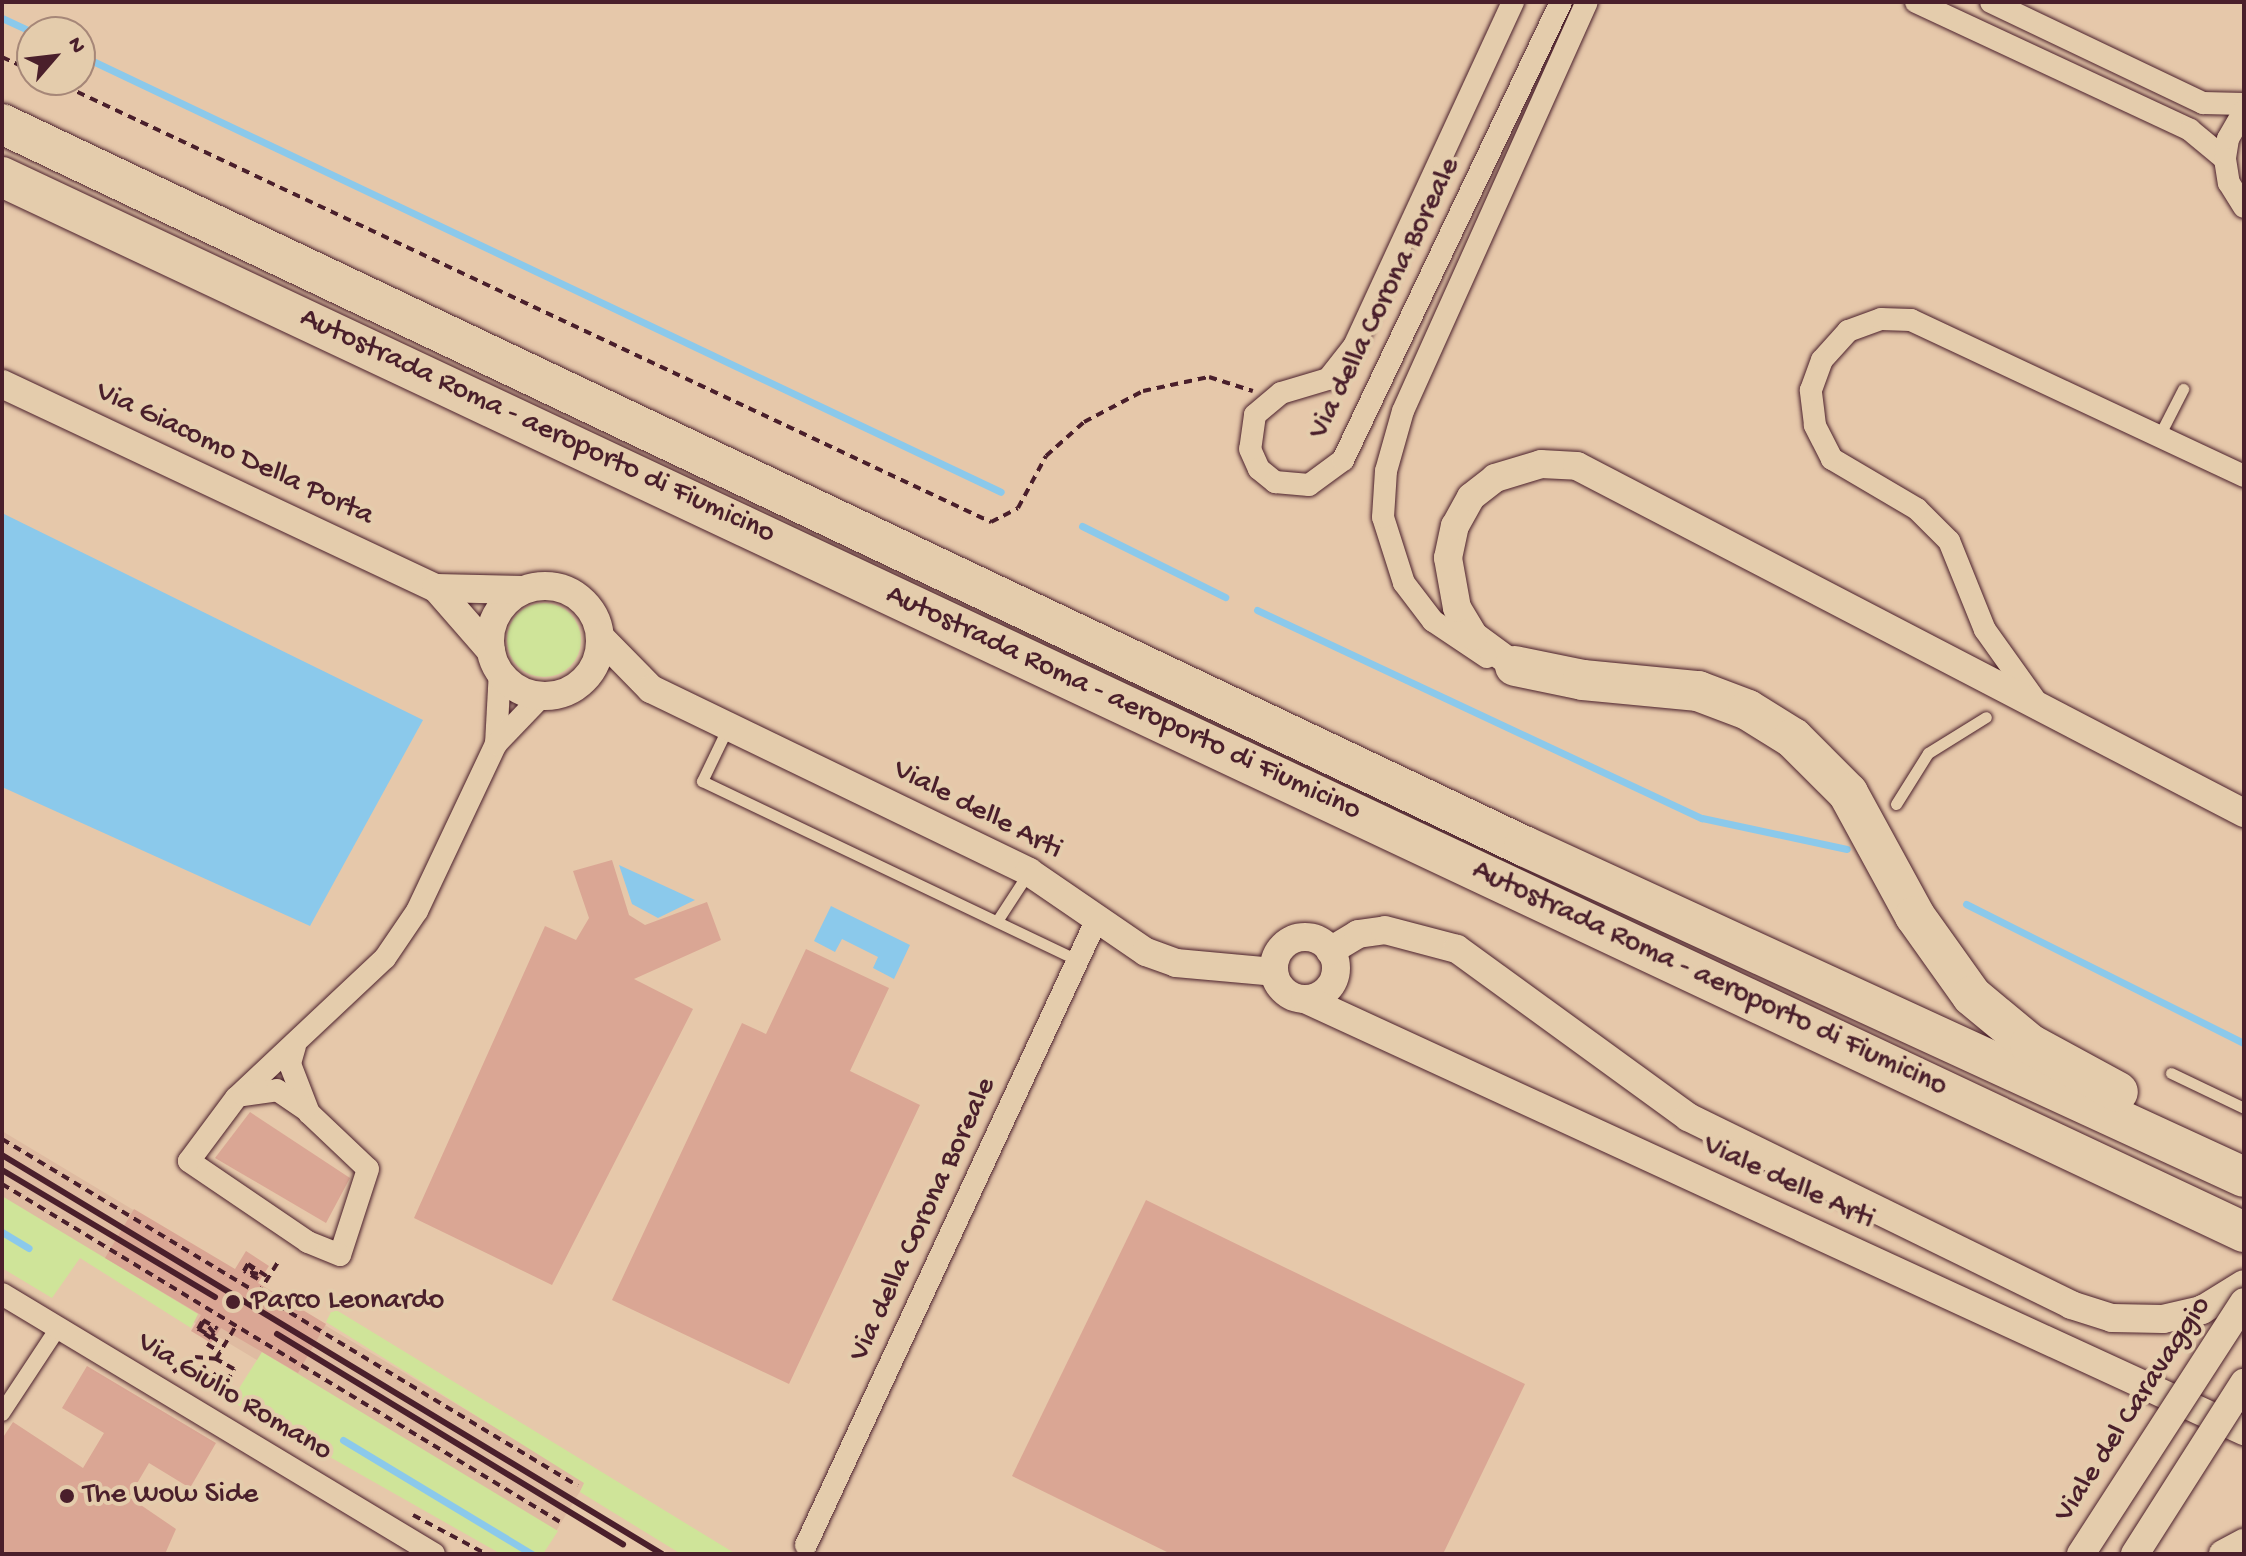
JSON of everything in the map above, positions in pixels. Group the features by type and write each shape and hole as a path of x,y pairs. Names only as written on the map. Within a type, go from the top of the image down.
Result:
{"highway":[{"name":"Autostrada Roma - aeroporto di Fiumicino","path":"2,124 1524,846 2244,1177"},
{"name":"Autostrada Roma - aeroporto di Fiumicino","path":"2,177 2244,1232"},
{"path":"1515,666 1583,680 1698,691 1771,723 1848,793 1929,940 1987,1009 2042,1051 2244,1161"}],"street":[{"name":"Via della Corona Boreale","path":"1513,2 1354,346 1328,379 1270,400 1255,415 1249,437 1259,469 1297,487 1330,475 1381,384 1561,2"},
{"name":"Via della Corona Boreale","path":"1515,666 1451,637 1417,603 1394,562 1383,494 1403,411 1587,2"},
{"path":"1916,2 2190,130 2225,159"},
{"path":"1991,2 2203,103 2244,104"},
{"path":"2244,111 2228,139 2225,159 2229,183 2244,207"},
{"path":"2042,710 1985,630 1949,541 1917,509 1832,459 1815,425 1811,390 1822,360 1848,331 1881,319 1911,320 2244,476"},
{"name":"Via Giacomo Della Porta","path":"2,384 436,588 523,590 550,586 578,597 600,637"},
{"path":"1515,666 1480,642 1457,608 1448,575 1450,542 1462,511 1482,487 1524,467 1559,464 1594,472 2042,710 2244,813"},
{"name":"Via Giacomo Della Porta","path":"436,588 517,688 542,696"},
{"path":"496,744 496,617 523,590"},
{"path":"236,1098 277,1090 309,1113 368,1169 340,1255 308,1242 189,1161 236,1098 295,1046 385,958 417,911 496,744 542,696 579,685 594,667 600,637"},
{"name":"Viale delle Arti","path":"600,637 651,689 1029,872 1096,921 1176,963 1274,972 1281,988 2244,1431"},
{"name":"Viale delle Arti","path":"579,685 651,689"},
{"name":"Via della Corona Boreale","path":"806,1545 1096,921"},
{"path":"1330,951 1358,934 1385,930 1457,949 1679,1111 2024,1285 2112,1318 2180,1316 2244,1284"},
{"path":"1274,972 1278,952 1294,939 1314,939 1330,951 1335,969 1329,987 1305,999"},
{"path":"295,1046 290,1064 309,1113"},
{"name":"Via Giulio Romano","path":"3,1296 434,1554"},
{"name":"Viale del Caravaggio","path":"2081,1554 2244,1302"},
{"path":"2,1413 58,1328"},
{"path":"2135,1554 2244,1383"},
{"path":"2223,1554 2244,1543"}],"lane":[{"path":"2159,436 2183,389"},
{"path":"1896,804 1928,753 1986,717"},
{"path":"728,727 702,781 1078,960"},
{"path":"997,921 1029,872"},
{"path":"2171,1073 2244,1108"}],"path":[{"path":"86,96 991,522 1018,508 1046,456 1084,422 1143,391 1221,378 1270,400"},
{"path":"2,1139 578,1486"},
{"path":"2,1184 560,1522"},
{"path":"258,1294 279,1260"},
{"path":"266,1261 275,1267"},
{"path":"244,1271 248,1264 268,1277"},
{"path":"244,1271 248,1264 258,1274"},
{"path":"244,1271 263,1282"},
{"path":"225,1345 199,1329 204,1321 214,1333 211,1338 198,1329 203,1320 229,1336"},
{"path":"216,1359 236,1326"},
{"path":"207,1344 220,1352"},
{"path":"162,1389 189,1359 216,1359 234,1369 227,1382 189,1359"}],"shaded area":[{"path":"2,1131 586,1482 552,1537 2,1207"}],"green space":[{"path":"537,603 551,603 565,609 575,619 581,640 575,661 565,671 551,677 537,677 523,671 513,661 507,647 507,633 513,619 523,609"},
{"path":"2,1196 198,1314 191,1328 80,1258 52,1298 2,1268"},
{"path":"333,1308 736,1554 681,1554 580,1492 584,1483 326,1322"},
{"path":"262,1352 558,1531 543,1554 501,1554 231,1401"}],"water":[{"path":"2,513 423,720 310,926 2,787"},
{"path":"619,865 695,900 658,918 632,904"},
{"path":"831,906 910,945 894,979 873,968 878,957 842,939 835,952 814,941"}],"building":[{"path":"612,860 629,915 645,925 707,902 721,940 634,979 693,1009 552,1285 414,1218 545,926 576,940 589,918 573,871"},
{"path":"806,949 889,988 850,1071 920,1105 789,1384 612,1300 742,1023 766,1034"},
{"path":"250,1112 350,1178 326,1223 215,1158"},
{"path":"1146,1200 1525,1384 1443,1554 1171,1554 1012,1476"},
{"path":"134,1209 235,1269 246,1251 269,1266 258,1283 326,1324 298,1373 221,1328 211,1343 191,1331 201,1315 105,1258"},
{"path":"87,1366 216,1443 190,1488 149,1463 129,1497 176,1529 165,1554 2,1554 2,1439 13,1422 83,1468 104,1433 62,1408"}],"waterway":[{"path":"2,18 16,25"},
{"path":"96,63 1001,492"},
{"path":"1082,526 1225,597"},
{"path":"1257,610 1702,818 1847,849"},
{"path":"1966,904 2244,1043"},
{"path":"2,1232 29,1248"},
{"path":"343,1440 532,1554"}],"railway":[{"path":"2,1155 662,1554"},
{"path":"2,1170 215,1297"},
{"path":"277,1334 623,1544"}],"place":[{"name":"Parco Leonardo","path":"233,1302"},
{"name":"The Wow Side","path":"67,1496"}]}
